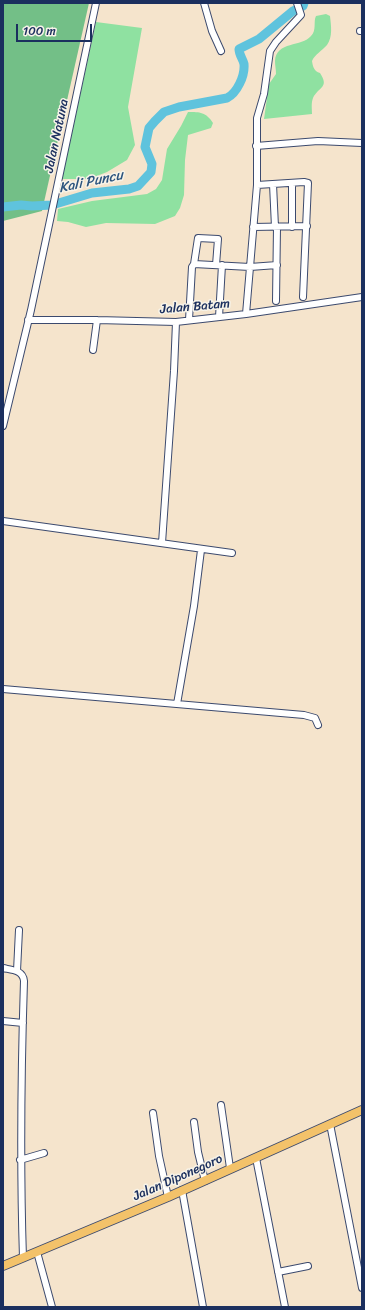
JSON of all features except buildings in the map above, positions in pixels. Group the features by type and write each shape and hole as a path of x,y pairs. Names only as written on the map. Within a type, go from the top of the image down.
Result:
{"main road":[{"name":"Jalan Diponegoro","path":"3,1266 205,1181 230,1168 256,1158 362,1110"}],"street":[{"name":"Jalan Natuna","path":"3,426 28,320 96,3"},
{"path":"204,3 212,31 221,51"},
{"path":"246,314 257,185 257,118 264,94 270,50 301,14 297,4"},
{"path":"256,146 318,141 362,143"},
{"path":"257,185 292,182 308,183 303,297"},
{"path":"292,182 292,226"},
{"path":"273,184 277,265 276,301"},
{"path":"253,227 307,226"},
{"path":"190,320 192,267 194,264 198,238 217,238 218,240 219,317"},
{"path":"194,264 250,267 277,265"},
{"name":"Jalan Batam","path":"28,320 176,322 246,314 362,297"},
{"path":"93,350 98,320"},
{"path":"162,543 176,322"},
{"path":"3,521 162,543 201,550 232,553"},
{"path":"177,704 194,606 201,550"},
{"path":"3,689 304,715 315,718 318,724"},
{"path":"17,971 19,930"},
{"path":"3,968 17,971 23,975 24,979 20,1160 23,1258"},
{"path":"3,1021 23,1023"},
{"path":"221,1105 230,1168"},
{"path":"153,1113 159,1156 168,1197"},
{"path":"194,1122 198,1152 205,1181"},
{"path":"330,1124 362,1288"},
{"path":"20,1160 44,1153"},
{"path":"256,1158 285,1307"},
{"path":"182,1190 203,1307"},
{"path":"37,1252 52,1307"},
{"path":"278,1272 308,1266"}],"green space":[{"path":"3,3 89,3 42,211 3,221"},
{"path":"326,14 330,16 331,35 327,45 315,56 312,61 314,68 320,73 324,82 313,98 312,114 264,119 269,84 276,74 276,55 284,47 302,42 311,36 314,31 316,16"},
{"path":"96,22 142,28 128,107 135,145 127,160 107,172 89,179 62,179"},
{"path":"188,112 202,113 213,123 211,128 188,135 185,160 184,195 180,208 175,216 155,224 106,223 86,227 68,222 57,221 58,209 92,201 147,194 156,189 162,180 167,149"}],"waterway":[{"name":"Kali Puncu","path":"3,207 21,205 52,205 92,193 129,189 138,186 151,172 152,164 145,147 149,128 155,121 164,112 179,107 231,96 240,84 244,69 244,64 239,49 259,39 293,11 303,6 304,3"}]}
